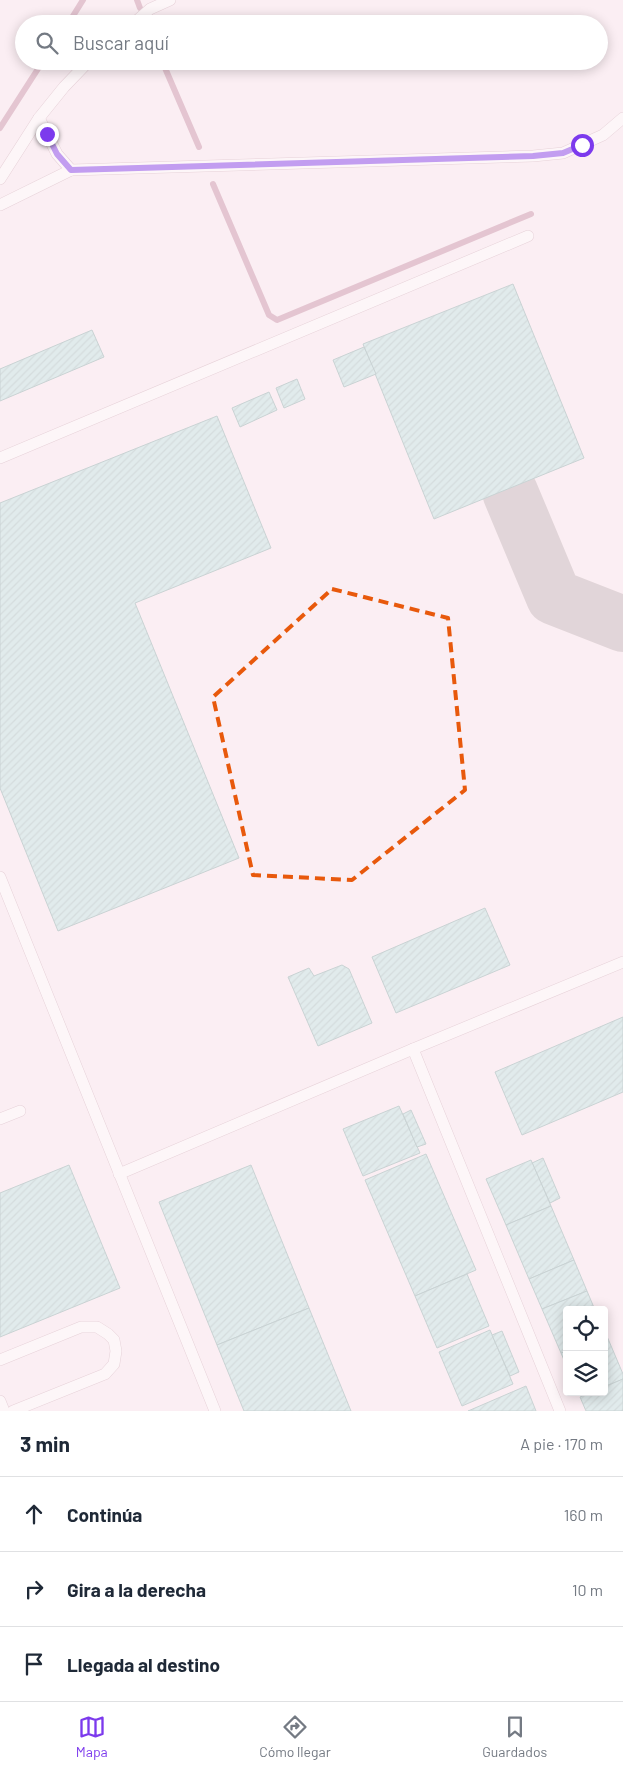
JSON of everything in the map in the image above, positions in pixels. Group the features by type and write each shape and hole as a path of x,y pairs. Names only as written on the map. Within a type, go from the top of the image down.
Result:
{"lane":[{"path":"142,15 152,5 170,0"},
{"path":"0,179 39,118 80,70"},
{"path":"39,118 57,154 71,170"},
{"path":"0,205 71,170 533,156 563,153 603,134 623,118"},
{"path":"0,458 528,236"},
{"path":"0,877 215,1411"},
{"path":"119,1174 413,1048 623,962"},
{"path":"413,1048 560,1411"},
{"path":"0,1119 20,1111"},
{"path":"0,1360 81,1327 97,1327 114,1340 116,1351 114,1364 105,1374 13,1411"},
{"path":"0,1401 4,1411"}],"highlighted area":[{"path":"332,589 448,618 465,790 352,880 253,875 213,697"}],"building":[{"path":"513,284 584,458 434,519 363,344"},
{"path":"92,330 104,357 0,401 0,369"},
{"path":"364,347 376,374 344,387 333,360"},
{"path":"297,379 305,399 284,408 276,388"},
{"path":"269,392 277,410 240,427 232,408"},
{"path":"217,416 271,548 135,603 239,858 58,931 0,788 0,503"},
{"path":"485,908 510,965 396,1013 372,957"},
{"path":"342,965 349,969 372,1023 318,1046 288,977 309,968 314,976"},
{"path":"623,1017 623,1092 522,1135 495,1072"},
{"path":"399,1106 420,1153 363,1176 343,1129"},
{"path":"411,1110 426,1144 417,1147 403,1114"},
{"path":"426,1154 476,1270 415,1296 365,1180"},
{"path":"543,1158 560,1198 550,1203 532,1163"},
{"path":"531,1160 551,1206 506,1225 486,1179"},
{"path":"69,1165 120,1288 0,1337 0,1193"},
{"path":"251,1165 309,1308 217,1345 159,1202"},
{"path":"551,1206 574,1260 529,1279 506,1225"},
{"path":"574,1260 587,1291 542,1309 529,1279"},
{"path":"467,1274 489,1326 437,1348 415,1296"},
{"path":"587,1291 593,1306 563,1306 563,1352 561,1353 542,1309"},
{"path":"309,1308 351,1411 244,1411 217,1345"},
{"path":"490,1330 513,1384 462,1406 439,1352"},
{"path":"502,1331 519,1372 510,1376 492,1335"},
{"path":"608,1339 623,1374 623,1379 608,1385"},
{"path":"623,1379 623,1411 586,1411 580,1397 608,1396 608,1385"},
{"path":"526,1386 536,1411 468,1411"}],"waterway":[{"path":"74,15 83,0"},
{"path":"137,0 140,8"},
{"path":"0,128 37,70"},
{"path":"166,70 199,147"},
{"path":"213,184 269,315 277,320 531,214"}],"taxiway":[{"path":"510,492 554,597 623,624"}],"route":[{"path":"47,134 57,154 71,170 533,156 563,153 582,145"}]}
